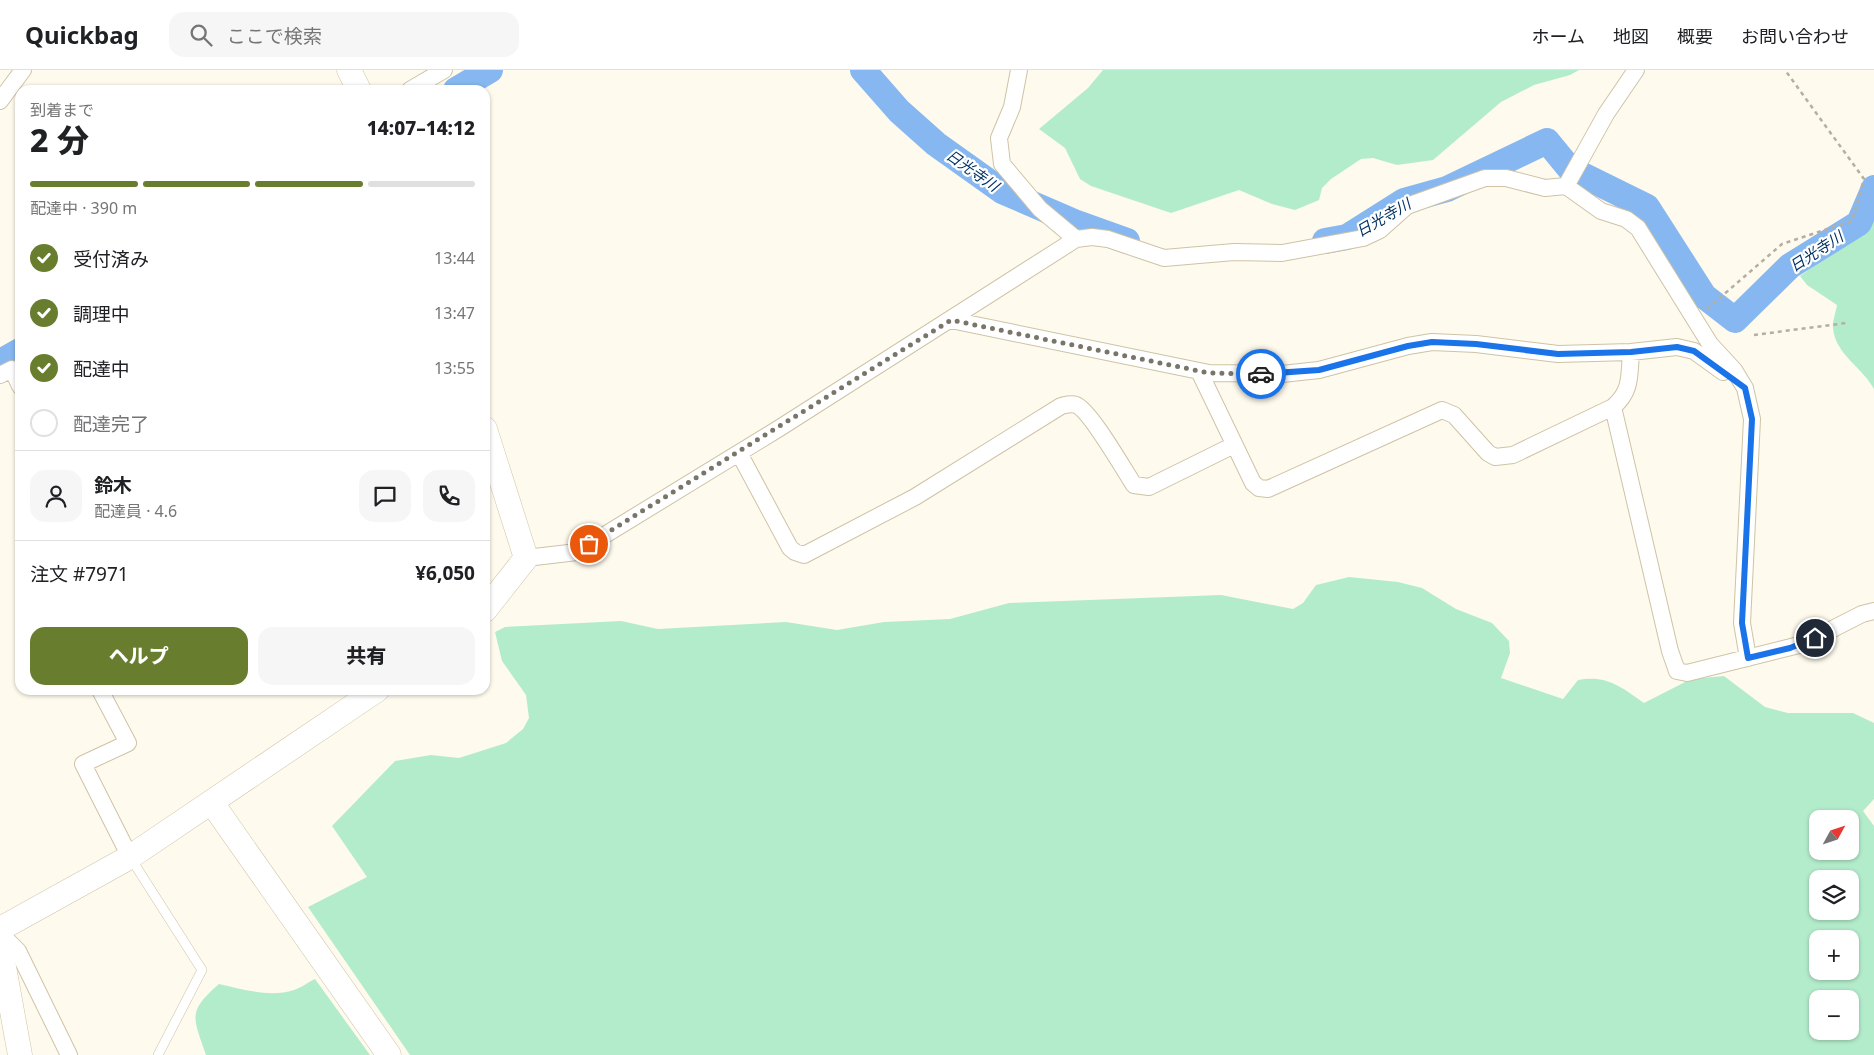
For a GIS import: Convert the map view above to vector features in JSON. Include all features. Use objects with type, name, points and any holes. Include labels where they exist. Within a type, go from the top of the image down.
[{"type":"street","points":[[0,101],[24,70]]},
{"type":"street","points":[[349,70],[356,85]]},
{"type":"street","points":[[418,85],[444,70]]},
{"type":"street","points":[[1019,70],[1012,107],[999,138],[1002,164],[1040,209],[1076,239]]},
{"type":"street","points":[[1566,186],[1606,114],[1636,70]]},
{"type":"street","points":[[490,604],[526,558],[576,552],[739,453],[1076,239],[1092,237],[1108,239],[1164,258],[1234,252],[1282,253],[1363,238],[1380,230],[1407,206],[1485,178],[1506,178],[1545,188],[1566,186],[1601,212],[1626,219],[1638,228],[1694,320],[1718,355],[1734,370],[1745,388],[1752,419],[1742,623],[1748,658]]},
{"type":"street","points":[[951,320],[1199,371],[1282,374],[1319,370],[1408,346],[1432,342],[1476,344],[1558,354],[1631,352],[1677,347],[1694,351],[1745,388]]},
{"type":"street","points":[[1199,371],[1253,483],[1259,488],[1268,489],[1436,411],[1448,411],[1488,453],[1502,458],[1513,455],[1613,406],[1626,393],[1631,352]]},
{"type":"street","points":[[0,375],[12,369],[15,375]]},
{"type":"street","points":[[739,453],[790,548],[799,555],[804,555],[915,497],[1061,406],[1069,404],[1078,406],[1090,418],[1134,485],[1140,487],[1149,487],[1234,445]]},
{"type":"street","points":[[1613,406],[1674,667],[1677,671],[1687,673],[1803,644],[1862,614],[1874,611]]},
{"type":"street","points":[[490,445],[526,558]]},
{"type":"street","points":[[103,695],[128,743],[83,764],[130,857]]},
{"type":"street","points":[[0,929],[130,857],[370,695]]},
{"type":"street","points":[[212,802],[389,1055]]},
{"type":"street","points":[[0,933],[18,951],[69,1055]]},
{"type":"street","points":[[0,945],[20,1055]]},
{"type":"lane","points":[[130,857],[202,970],[158,1055]]},
{"type":"path","points":[[1694,320],[1782,244],[1852,221],[1864,179],[1785,70]]},
{"type":"path","points":[[1754,335],[1846,323]]},
{"type":"green space","points":[[1103,70],[1579,70],[1570,75],[1534,85],[1501,102],[1433,160],[1397,165],[1373,158],[1361,159],[1331,179],[1322,188],[1319,200],[1295,210],[1272,204],[1239,190],[1171,213],[1091,186],[1080,179],[1065,148],[1039,129],[1088,88]]},
{"type":"green space","points":[[1874,208],[1874,389],[1844,353],[1835,337],[1833,326],[1837,305],[1807,285],[1800,276],[1863,231]]},
{"type":"green space","points":[[1349,577],[1398,582],[1422,588],[1456,609],[1492,623],[1509,641],[1510,653],[1501,678],[1563,699],[1578,680],[1597,679],[1606,681],[1621,687],[1644,703],[1691,679],[1724,676],[1765,707],[1788,713],[1853,713],[1874,723],[1874,799],[1863,811],[1874,826],[1874,1055],[410,1055],[308,907],[367,877],[332,826],[395,761],[431,755],[459,758],[506,743],[523,729],[529,718],[526,695],[502,661],[495,632],[505,627],[621,621],[658,629],[786,622],[837,630],[884,622],[950,619],[1009,603],[1221,595],[1293,609],[1303,603],[1316,585]]},
{"type":"green space","points":[[315,979],[370,1055],[206,1055],[196,1023],[197,1009],[219,984],[256,992],[275,993],[297,989]]},
{"type":"waterway","name":"日光寺川","points":[[464,85],[490,70]]},
{"type":"waterway","name":"日光寺川","points":[[863,70],[899,111],[936,144],[1002,191],[1074,222],[1127,241]]},
{"type":"waterway","name":"日光寺川","points":[[1325,241],[1347,237],[1404,201],[1447,189],[1547,141],[1570,169],[1647,207],[1704,296],[1735,320],[1790,266],[1859,223],[1874,188]]},
{"type":"waterway","name":"日光寺川","points":[[0,362],[15,354]]},
{"type":"way so far","points":[[589,544],[778,429],[951,320],[1209,373],[1261,374]]},
{"type":"route","points":[[1261,374],[1319,370],[1408,346],[1432,342],[1476,344],[1558,354],[1631,352],[1677,347],[1694,351],[1745,388],[1752,419],[1742,623],[1748,658],[1777,652],[1815,638]]}]
